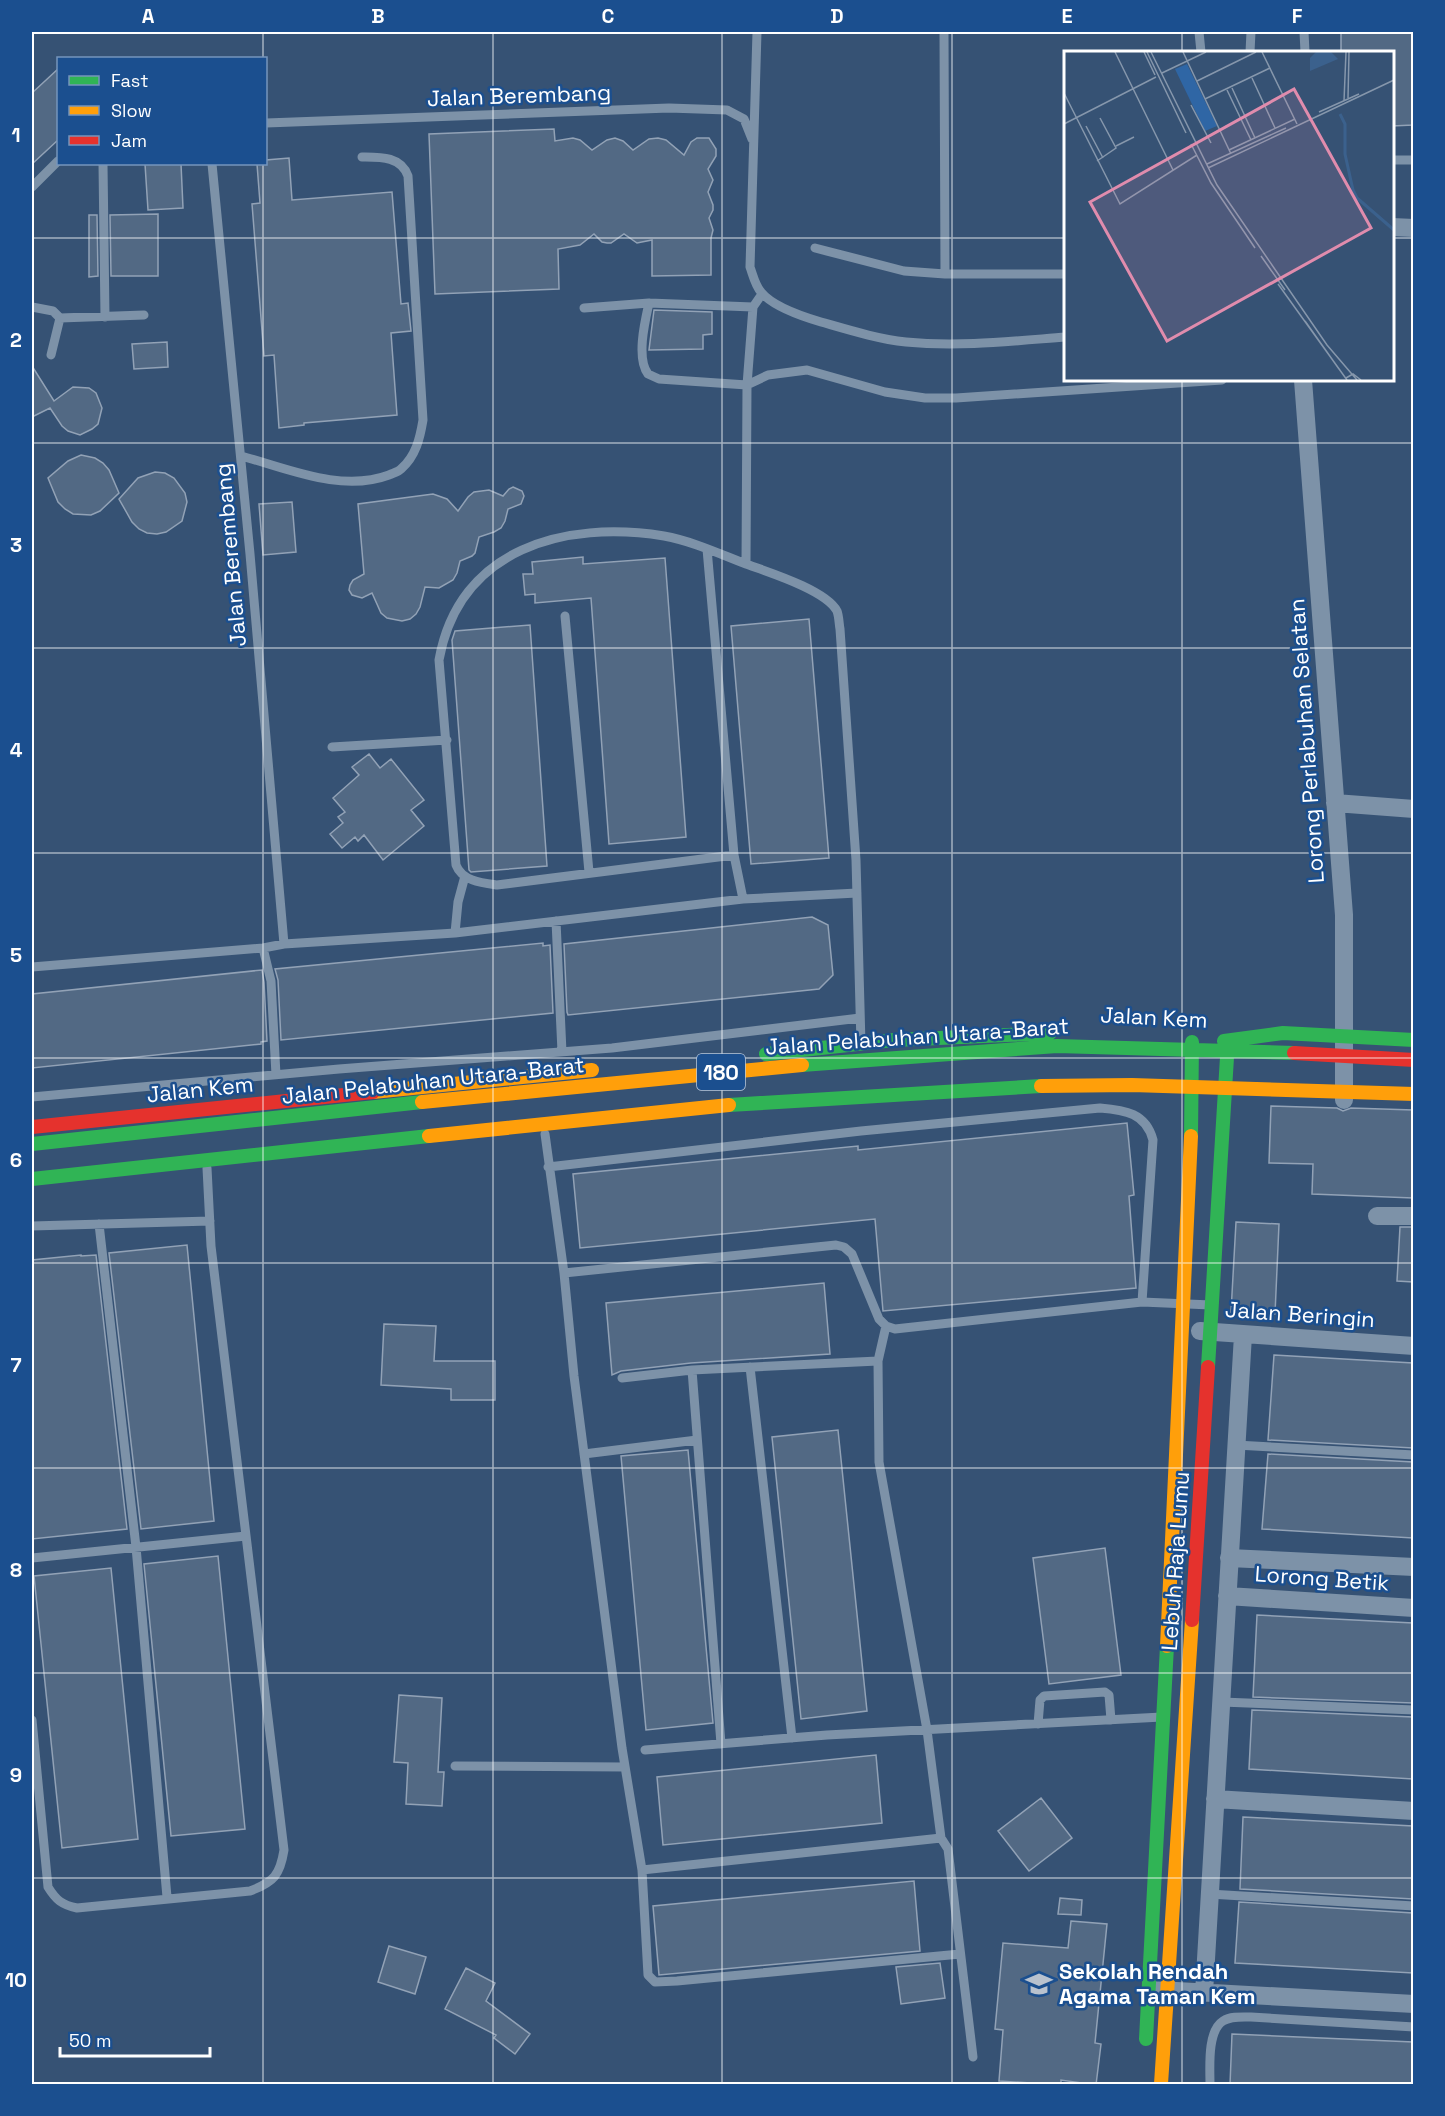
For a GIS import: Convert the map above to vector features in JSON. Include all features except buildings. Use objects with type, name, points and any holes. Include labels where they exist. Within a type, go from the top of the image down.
[{"type":"street","points":[[1394,227],[1413,228]]},
{"type":"street","name":"Lorong Perlabuhan Selatan","points":[[1303,381],[1344,915],[1344,1100]]},
{"type":"street","points":[[1335,804],[1413,809]]},
{"type":"street","name":"Jalan Kem","points":[[754,1055],[894,1040],[1056,1033],[1192,1042],[1228,1041],[1283,1033],[1413,1041]]},
{"type":"street","name":"Lebuh Raja Lumu","points":[[1146,2049],[1158,1990],[1186,1716],[1228,1041]]},
{"type":"street","name":"Lebuh Raja Lumu","points":[[1161,2085],[1158,1990],[1164,1717],[1193,1096],[1192,1042]]},
{"type":"street","name":"Jalan Pelabuhan Utara-Barat","points":[[32,1144],[747,1069],[1057,1046],[1237,1050],[1413,1060]]},
{"type":"street","name":"Jalan Kem","points":[[32,1127],[601,1069]]},
{"type":"street","name":"180","points":[[32,1179],[689,1108],[1017,1086],[1132,1085],[1413,1094]]},
{"type":"street","points":[[32,1188],[545,1134],[874,1103],[1047,1092],[1413,1103]]},
{"type":"street","points":[[1377,1216],[1413,1216]]},
{"type":"street","name":"Jalan Beringin","points":[[1182,1330],[1413,1346]]},
{"type":"street","points":[[1204,1993],[1243,1335]]},
{"type":"street","name":"Lorong Betik","points":[[1228,1558],[1413,1567]]},
{"type":"street","name":"Lorong Betik","points":[[1227,1596],[1413,1608]]},
{"type":"street","points":[[1215,1799],[1413,1811]]},
{"type":"street","points":[[1158,1990],[1413,2004]]},
{"type":"lane","points":[[757,32],[750,267],[762,294],[784,308],[809,319],[853,332],[906,342],[976,343],[1064,337]]},
{"type":"lane","points":[[944,32],[945,274]]},
{"type":"lane","points":[[1199,32],[1200,51]]},
{"type":"lane","points":[[1251,32],[1251,51]]},
{"type":"lane","points":[[1304,32],[1305,51]]},
{"type":"lane","name":"Jalan Berembang","points":[[267,123],[669,108],[727,110],[744,119],[753,144]]},
{"type":"lane","points":[[241,456],[326,479],[350,481],[380,478],[400,471],[412,457],[420,441],[423,420],[408,176],[406,171],[393,159],[362,158]]},
{"type":"lane","points":[[1394,160],[1413,160]]},
{"type":"lane","points":[[32,187],[57,162]]},
{"type":"lane","points":[[103,165],[105,317]]},
{"type":"lane","name":"Jalan Berembang","points":[[212,165],[241,456],[284,944]]},
{"type":"lane","points":[[815,248],[904,271],[945,274],[1064,274]]},
{"type":"lane","points":[[746,564],[747,386],[753,307],[762,294]]},
{"type":"lane","points":[[584,308],[649,303],[753,307]]},
{"type":"lane","points":[[649,303],[643,335],[643,363],[648,374],[659,379],[747,386],[768,375],[807,370],[885,392],[925,398],[957,398],[1207,381]]},
{"type":"lane","points":[[32,307],[53,311],[60,318],[144,315]]},
{"type":"lane","points":[[51,356],[60,318]]},
{"type":"lane","points":[[734,855],[497,885],[478,882],[459,872],[456,865],[440,660],[443,638],[461,602],[489,570],[524,547],[571,535],[603,531],[665,536],[788,579],[828,601],[837,611],[842,652],[857,893],[861,1045]]},
{"type":"lane","points":[[707,549],[734,855],[743,899]]},
{"type":"lane","points":[[565,616],[589,872]]},
{"type":"lane","points":[[332,747],[447,740]]},
{"type":"lane","points":[[455,933],[458,902],[465,876]]},
{"type":"lane","points":[[32,967],[263,948],[284,944],[455,933],[743,899],[857,893]]},
{"type":"lane","points":[[556,921],[562,1052]]},
{"type":"lane","points":[[263,948],[271,981],[276,1075]]},
{"type":"lane","points":[[32,1097],[612,1048],[860,1018]]},
{"type":"lane","points":[[548,1167],[861,1131],[1101,1108],[1115,1109],[1138,1116],[1150,1130],[1153,1140],[1142,1302]]},
{"type":"lane","points":[[545,1134],[625,1767],[642,1870],[648,1975],[655,1982],[960,1954]]},
{"type":"lane","points":[[32,1720],[48,1887],[56,1900],[66,1906],[77,1908],[250,1891],[264,1886],[276,1876],[284,1850],[211,1246],[207,1168]]},
{"type":"lane","points":[[32,1226],[210,1221]]},
{"type":"lane","points":[[99,1224],[136,1548],[167,1898]]},
{"type":"lane","points":[[564,1273],[836,1245],[844,1247],[852,1254],[879,1319],[886,1326],[895,1329],[1142,1302],[1213,1305]]},
{"type":"lane","points":[[886,1326],[878,1361],[879,1462],[927,1730],[941,1838],[948,1850],[974,2057]]},
{"type":"lane","points":[[622,1378],[692,1370],[878,1361]]},
{"type":"lane","points":[[750,1368],[792,1738]]},
{"type":"lane","points":[[692,1370],[721,1744]]},
{"type":"lane","points":[[584,1454],[697,1440]]},
{"type":"lane","points":[[1236,1445],[1413,1455]]},
{"type":"lane","points":[[32,1558],[246,1536]]},
{"type":"lane","points":[[1038,1724],[1040,1700],[1044,1696],[1105,1692],[1109,1695],[1112,1720]]},
{"type":"lane","points":[[1222,1702],[1413,1710]]},
{"type":"lane","points":[[645,1750],[792,1738],[1186,1716]]},
{"type":"lane","points":[[455,1766],[625,1767]]},
{"type":"lane","points":[[642,1870],[941,1838]]},
{"type":"lane","points":[[1209,1894],[1413,1906]]},
{"type":"lane","points":[[1210,2085],[1210,2051],[1218,2025],[1225,2020],[1251,2017],[1413,2026]]},
{"type":"traffic: fast","points":[[766,1054],[894,1040],[1050,1033]]},
{"type":"traffic: fast","points":[[1224,1041],[1283,1033],[1414,1040]]},
{"type":"traffic: fast","points":[[1208,1367],[1228,1041]]},
{"type":"traffic: fast","points":[[1191,1136],[1192,1042]]},
{"type":"traffic: fast","points":[[802,1065],[1057,1046],[1294,1053]]},
{"type":"traffic: fast","points":[[729,1105],[1041,1086]]},
{"type":"traffic: fast","points":[[32,1144],[422,1102]]},
{"type":"traffic: fast","points":[[32,1179],[429,1136]]},
{"type":"traffic: fast","points":[[1146,2039],[1167,1646]]},
{"type":"traffic: slow","points":[[422,1102],[802,1065]]},
{"type":"traffic: slow","points":[[373,1092],[592,1070]]},
{"type":"traffic: slow","points":[[1041,1086],[1132,1085],[1414,1094]]},
{"type":"traffic: slow","points":[[429,1136],[729,1105]]},
{"type":"traffic: slow","points":[[1167,1646],[1191,1136]]},
{"type":"traffic: slow","points":[[1161,2084],[1192,1620]]},
{"type":"traffic: jam","points":[[1294,1053],[1414,1060]]},
{"type":"traffic: jam","points":[[32,1127],[373,1092]]},
{"type":"traffic: jam","points":[[1192,1620],[1208,1367]]},
{"type":"place","name":"Sekolah Rendah Agama Taman Kem","points":[[1039,1984]]}]
